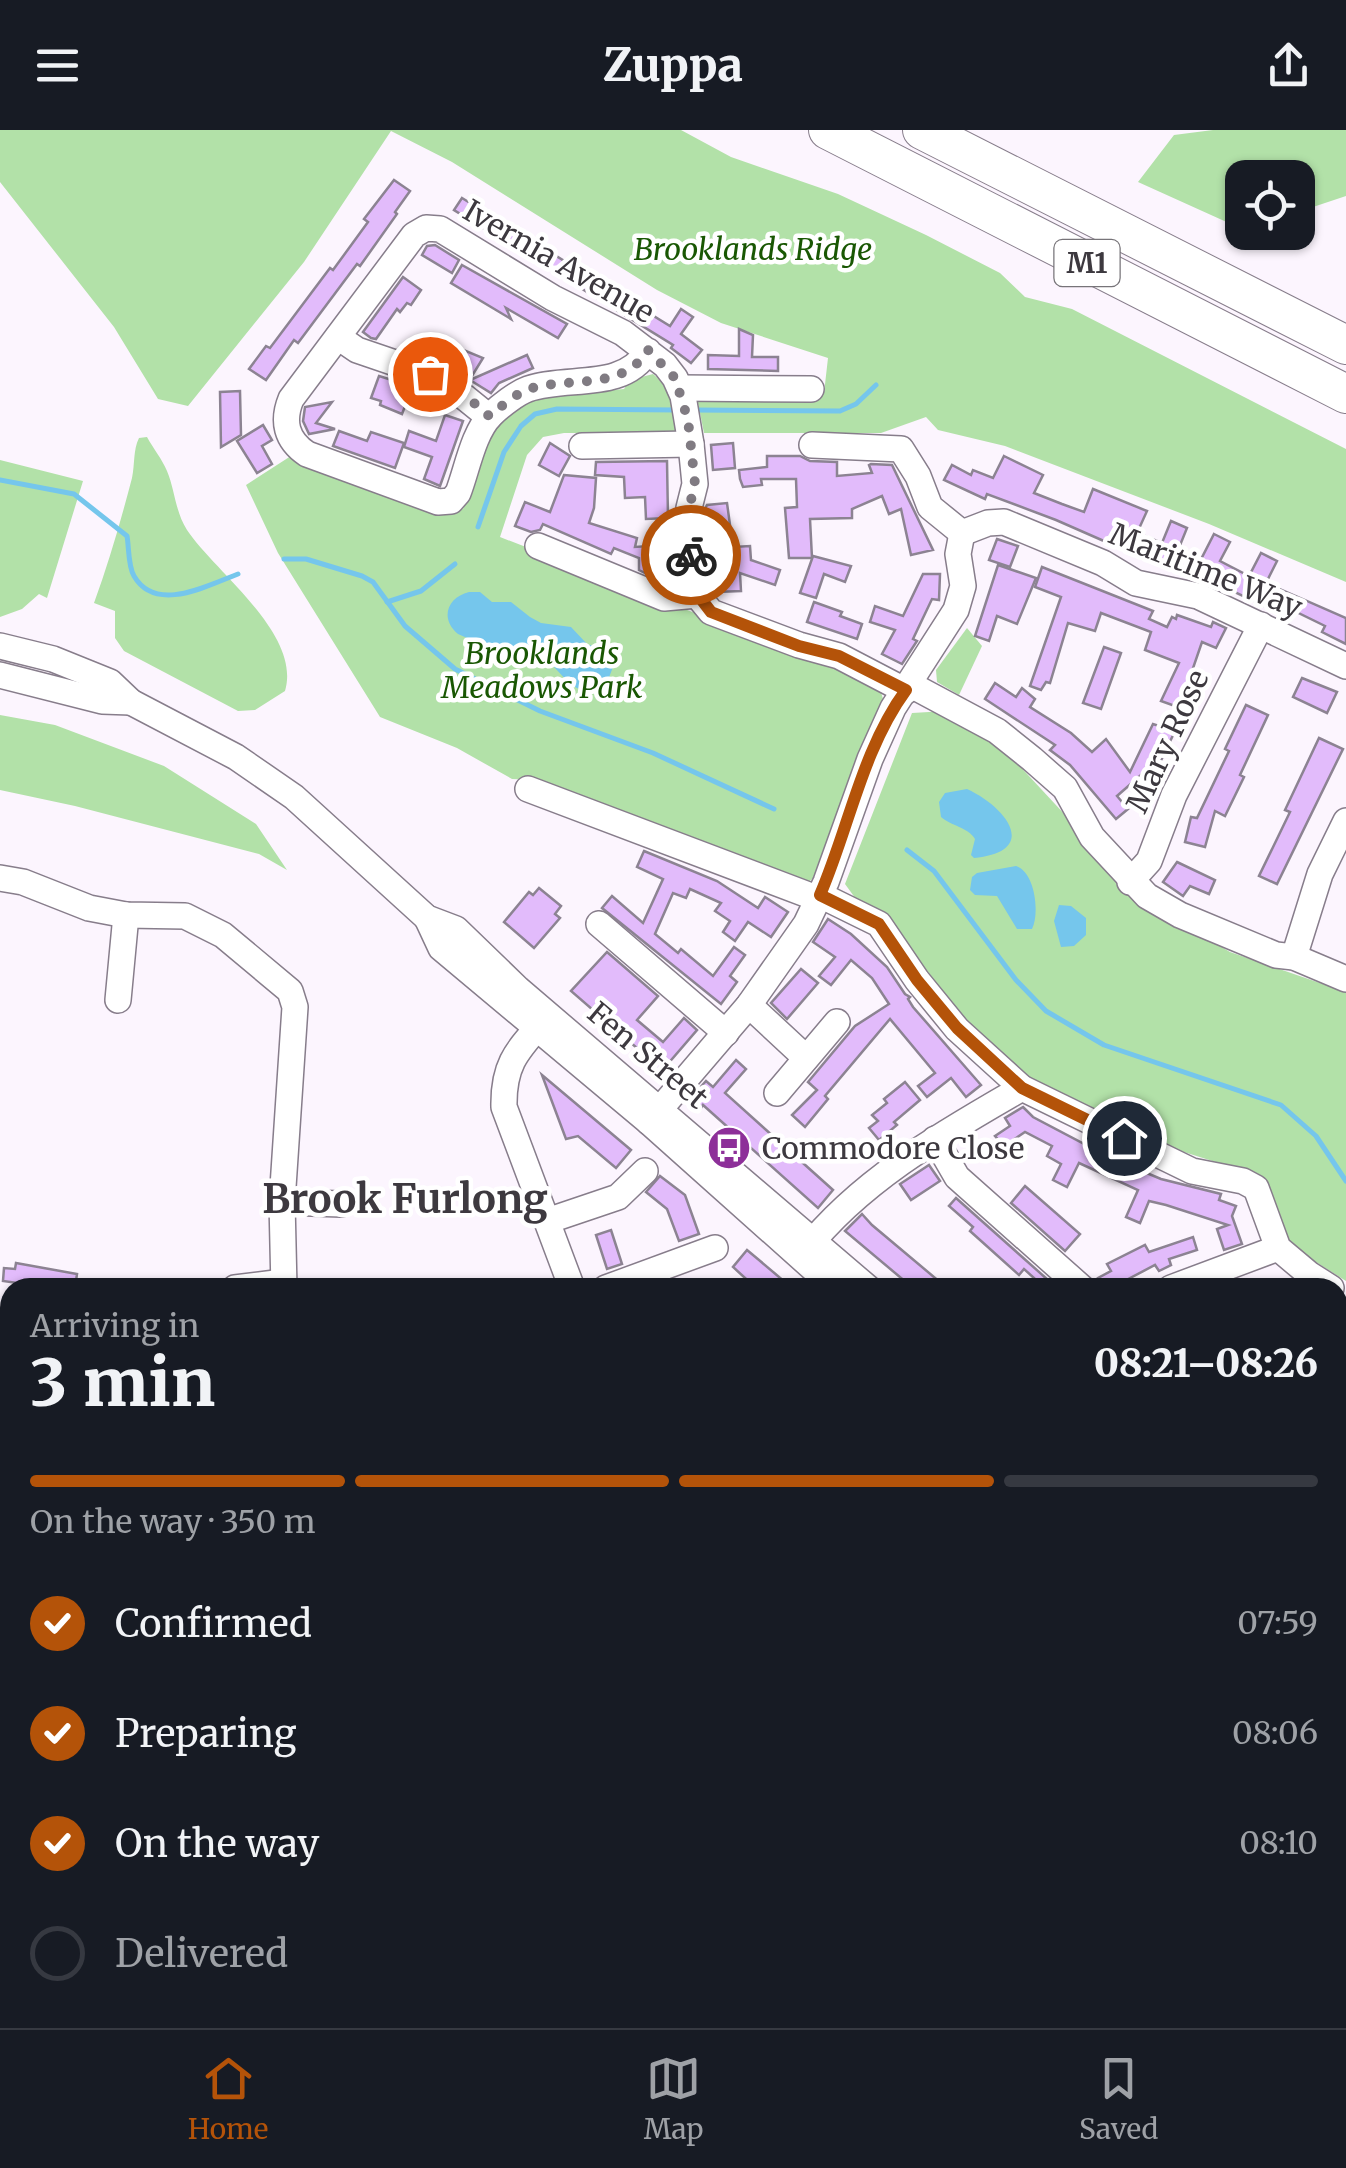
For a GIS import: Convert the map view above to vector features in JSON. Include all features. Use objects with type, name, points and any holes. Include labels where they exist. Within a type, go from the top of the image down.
[{"type":"highway","name":"M1","points":[[828,130],[1346,394]]},
{"type":"highway","name":"M1","points":[[922,130],[1346,345]]},
{"type":"street","name":"Ivernia Avenue","points":[[433,228],[552,298],[599,318],[648,350],[635,367],[623,374],[524,390],[489,416],[458,493],[450,501],[438,502],[307,454],[288,432],[288,406],[418,230],[433,228]]},
{"type":"street","points":[[338,337],[357,350],[442,378],[489,416]]},
{"type":"street","points":[[648,350],[665,365],[686,412],[704,483],[689,508],[692,581],[711,612],[799,646],[839,656],[997,731],[1064,788],[1092,837],[1147,896],[1180,915],[1346,979]]},
{"type":"street","points":[[582,446],[686,412],[799,383]]},
{"type":"street","points":[[654,1114],[749,1005],[806,924],[893,708],[956,610],[962,586],[958,554],[962,533],[930,507],[918,476],[901,449],[812,445]]},
{"type":"street","name":"Maritime Way","points":[[962,533],[988,523],[1004,522],[1103,563],[1136,583],[1198,596],[1346,666]]},
{"type":"street","points":[[538,546],[664,598],[698,595]]},
{"type":"street","name":"Mary Rose","points":[[1130,882],[1150,861],[1174,795],[1260,624]]},
{"type":"street","name":"Fen Street","points":[[0,646],[54,660],[110,682],[131,702],[236,757],[294,797],[427,918],[441,948],[543,1022],[807,1248],[853,1278]]},
{"type":"street","name":"Fen Street","points":[[0,675],[102,700],[131,702]]},
{"type":"street","points":[[528,789],[589,823],[819,897],[879,924],[917,980],[957,1028],[1022,1088],[1192,1171],[1244,1181],[1256,1188],[1278,1248],[1316,1278]]},
{"type":"street","points":[[1294,957],[1320,874],[1345,825]]},
{"type":"street","points":[[0,878],[23,882],[89,908],[126,915],[185,916],[222,935],[290,990],[295,1007],[282,1202],[283,1278]]},
{"type":"street","points":[[118,1000],[126,915]]},
{"type":"street","points":[[600,924],[726,1033]]},
{"type":"street","points":[[749,1005],[806,1058]]},
{"type":"street","points":[[543,1022],[509,1062],[504,1107],[568,1278]]},
{"type":"street","points":[[777,1093],[837,1022]]},
{"type":"street","points":[[807,1248],[879,1180],[934,1139],[1022,1088]]},
{"type":"street","points":[[934,1139],[956,1177],[1071,1278]]},
{"type":"street","points":[[547,1221],[618,1197],[645,1171]]},
{"type":"street","points":[[282,1202],[341,1204]]},
{"type":"street","points":[[633,1278],[715,1248]]},
{"type":"street","name":"Fen Street","points":[[807,1248],[828,1278]]},
{"type":"street","points":[[1198,1278],[1278,1248]]},
{"type":"green space","name":"Brooklands Ridge","points":[[0,130],[681,130],[731,157],[838,194],[926,235],[1000,273],[1025,297],[1072,309],[1346,449],[1346,582],[1209,524],[1005,446],[938,430],[926,417],[881,433],[704,433],[696,393],[824,393],[828,358],[721,323],[657,290],[452,162],[391,131],[304,262],[188,406],[158,399],[114,327],[0,182]]},
{"type":"green space","points":[[1213,130],[1346,130],[1346,196],[1315,206],[1315,160],[1225,160],[1225,221],[1138,182],[1174,135]]},
{"type":"green space","name":"Brooklands Meadows Park","points":[[653,374],[668,393],[677,433],[564,433],[543,437],[527,455],[500,537],[879,685],[885,706],[823,870],[805,885],[540,780],[512,779],[457,748],[380,717],[278,553],[246,485],[294,454],[437,515],[463,509],[495,418],[523,399],[624,389],[630,380]]},
{"type":"green space","points":[[147,437],[167,471],[187,530],[252,604],[281,648],[287,669],[285,691],[255,710],[238,711],[124,651],[115,638],[115,611],[94,603],[128,494],[137,443],[139,438]]},
{"type":"green space","points":[[0,460],[83,481],[47,598],[39,594],[22,609],[0,617]]},
{"type":"green space","points":[[967,628],[982,646],[959,695],[937,682],[936,670]]},
{"type":"green space","points":[[946,711],[1003,748],[1068,818],[1120,887],[1230,952],[1346,992],[1346,1278],[1289,1245],[1260,1176],[1168,1147],[1032,1079],[963,1019],[894,926],[861,906],[845,884],[912,713]]},
{"type":"green space","points":[[0,715],[55,725],[164,766],[256,824],[287,870],[259,854],[0,790]]},
{"type":"water","points":[[480,592],[492,602],[511,602],[541,623],[571,627],[588,645],[613,653],[613,667],[603,693],[583,691],[571,685],[554,667],[519,661],[458,634],[449,621],[448,609],[456,598]]},
{"type":"water","points":[[967,789],[994,806],[1010,828],[1012,838],[1007,847],[995,854],[974,858],[972,835],[941,817],[939,802],[945,793]]},
{"type":"water","points":[[1016,866],[1032,884],[1036,913],[1032,929],[1017,929],[997,896],[975,895],[970,890],[972,877],[977,873]]},
{"type":"water","points":[[1059,905],[1071,906],[1086,918],[1086,935],[1074,946],[1061,947],[1054,921]]},
{"type":"building","points":[[394,180],[410,191],[360,266],[357,264],[298,343],[294,340],[266,380],[249,369],[266,346],[270,348],[330,268],[333,270]]},
{"type":"building","points":[[462,198],[670,326],[681,309],[693,317],[681,334],[702,350],[691,363],[671,348],[673,345],[454,210]]},
{"type":"building","points":[[435,245],[459,260],[452,273],[422,255],[427,246]]},
{"type":"building","points":[[462,265],[567,324],[558,338],[506,308],[511,319],[451,283]]},
{"type":"building","points":[[403,277],[421,290],[411,305],[407,303],[400,312],[397,309],[376,339],[371,338],[363,332]]},
{"type":"building","points":[[739,329],[753,335],[752,357],[778,357],[778,371],[708,369],[708,355],[739,356]]},
{"type":"building","points":[[432,337],[483,358],[472,376],[424,355]]},
{"type":"building","points":[[527,355],[533,368],[499,383],[491,393],[470,380]]},
{"type":"building","points":[[379,376],[434,393],[430,409],[407,401],[402,414],[380,405],[381,401],[371,398]]},
{"type":"building","points":[[240,391],[241,435],[221,447],[220,392]]},
{"type":"building","points":[[332,402],[316,423],[335,429],[309,434],[303,421],[305,407]]},
{"type":"building","points":[[445,415],[463,421],[440,486],[424,479],[432,457],[404,447],[409,431],[436,441]]},
{"type":"building","points":[[263,425],[272,440],[262,446],[272,464],[257,473],[237,441]]},
{"type":"building","points":[[339,431],[367,441],[371,432],[404,443],[395,468],[333,446]]},
{"type":"building","points":[[550,443],[570,456],[559,476],[539,465]]},
{"type":"building","points":[[733,443],[735,468],[713,470],[711,445]]},
{"type":"building","points":[[767,456],[837,462],[837,476],[872,473],[871,464],[892,465],[933,550],[911,555],[901,509],[889,514],[882,496],[852,509],[852,518],[810,519],[812,558],[789,558],[785,508],[797,507],[796,479],[761,479],[762,485],[743,487],[740,479],[739,470],[767,467]]},
{"type":"building","points":[[1004,456],[1043,475],[1034,493],[1084,512],[1093,489],[1147,511],[1137,533],[1162,543],[1171,521],[1187,528],[1170,570],[1056,520],[987,494],[985,499],[944,480],[952,465],[971,475],[973,470],[993,478]]},
{"type":"building","points":[[667,461],[668,518],[646,519],[645,497],[625,498],[624,477],[595,475],[596,462]]},
{"type":"building","points":[[564,475],[596,478],[589,523],[637,538],[635,547],[664,545],[665,571],[645,573],[639,570],[639,558],[614,548],[611,554],[543,524],[540,530],[531,532],[515,526],[525,502],[550,512]]},
{"type":"building","points":[[727,503],[733,547],[750,546],[751,560],[780,570],[775,585],[740,573],[741,591],[716,592],[705,509],[707,505]]},
{"type":"building","points":[[1214,534],[1230,542],[1220,561],[1249,576],[1261,553],[1277,561],[1266,583],[1346,618],[1346,644],[1322,632],[1325,626],[1282,605],[1279,613],[1194,573]]},
{"type":"building","points":[[997,539],[1018,546],[1010,567],[989,560]]},
{"type":"building","points":[[813,556],[851,566],[845,582],[824,574],[816,598],[800,593]]},
{"type":"building","points":[[998,565],[1036,578],[1017,624],[997,616],[989,641],[975,636]]},
{"type":"building","points":[[1042,567],[1153,611],[1149,619],[1167,627],[1177,615],[1226,628],[1216,648],[1202,642],[1192,671],[1202,675],[1186,710],[1161,701],[1179,663],[1145,650],[1151,632],[1101,613],[1095,631],[1068,623],[1050,683],[1046,682],[1041,690],[1030,686],[1061,597],[1035,587]]},
{"type":"building","points":[[923,574],[940,574],[939,600],[932,599],[913,639],[917,641],[902,664],[882,654],[895,630],[870,622],[875,606],[903,616]]},
{"type":"building","points":[[814,602],[862,624],[857,639],[807,622]]},
{"type":"building","points":[[1104,647],[1121,653],[1101,709],[1083,703]]},
{"type":"building","points":[[1302,678],[1337,692],[1327,713],[1293,697]]},
{"type":"building","points":[[995,683],[1016,697],[1022,688],[1035,699],[1030,707],[1071,733],[1092,752],[1106,739],[1130,772],[1153,724],[1175,731],[1156,771],[1149,768],[1117,796],[1128,809],[1116,819],[1070,765],[1050,750],[1055,745],[985,699]]},
{"type":"building","points":[[1246,705],[1268,715],[1240,775],[1244,777],[1225,816],[1215,811],[1205,847],[1185,842],[1191,817],[1197,818]]},
{"type":"building","points":[[1319,738],[1343,749],[1277,884],[1259,876]]},
{"type":"building","points":[[644,851],[717,881],[758,908],[765,897],[788,912],[771,937],[748,922],[735,941],[723,932],[730,921],[715,911],[721,903],[690,889],[686,898],[673,893],[655,934],[678,953],[681,949],[713,976],[734,947],[745,955],[730,976],[737,982],[721,1004],[602,908],[612,896],[643,923],[663,879],[637,867]]},
{"type":"building","points":[[1177,862],[1215,880],[1209,894],[1190,886],[1183,896],[1163,882]]},
{"type":"building","points":[[539,888],[561,906],[555,914],[560,918],[534,948],[504,922],[529,892],[533,895]]},
{"type":"building","points":[[828,919],[887,967],[913,1007],[981,1085],[966,1097],[951,1078],[927,1097],[918,1086],[935,1073],[890,1019],[825,1096],[828,1099],[805,1127],[792,1115],[817,1090],[808,1082],[855,1026],[889,1004],[872,978],[851,960],[831,985],[819,976],[835,957],[813,942]]},
{"type":"building","points":[[607,952],[658,996],[637,1020],[663,1042],[684,1018],[697,1030],[660,1073],[643,1058],[645,1055],[571,991]]},
{"type":"building","points":[[801,969],[818,983],[787,1019],[771,1003]]},
{"type":"building","points":[[736,1060],[746,1069],[725,1093],[833,1190],[818,1208],[703,1105],[701,1108],[690,1099],[706,1081],[713,1087]]},
{"type":"building","points":[[542,1075],[631,1150],[616,1168],[578,1136],[566,1139]]},
{"type":"building","points":[[905,1082],[920,1100],[879,1140],[869,1128],[878,1121],[872,1115]]},
{"type":"building","points":[[1023,1107],[1033,1117],[1111,1158],[1161,1179],[1221,1194],[1219,1200],[1236,1206],[1232,1216],[1242,1244],[1224,1250],[1217,1229],[1228,1225],[1149,1201],[1140,1223],[1126,1217],[1138,1190],[1079,1163],[1067,1187],[1053,1180],[1061,1164],[1047,1156],[1052,1146],[1025,1132],[1004,1146],[995,1136],[1010,1126],[1005,1118]]},
{"type":"building","points":[[929,1165],[940,1181],[911,1200],[900,1184]]},
{"type":"building","points":[[660,1176],[685,1195],[699,1234],[679,1241],[667,1209],[646,1192]]},
{"type":"building","points":[[1025,1186],[1080,1234],[1065,1251],[1011,1203]]},
{"type":"building","points":[[956,1198],[1046,1278],[1034,1278],[1024,1269],[1019,1275],[970,1231],[973,1227],[949,1206]]},
{"type":"building","points":[[862,1214],[935,1278],[901,1278],[845,1231]]},
{"type":"building","points":[[611,1230],[622,1264],[607,1269],[596,1235]]},
{"type":"building","points":[[1193,1237],[1197,1250],[1169,1259],[1171,1265],[1159,1271],[1155,1265],[1130,1278],[1098,1278],[1111,1271],[1107,1264],[1145,1245],[1149,1252]]},
{"type":"building","points":[[747,1250],[780,1278],[745,1278],[733,1267]]},
{"type":"building","points":[[16,1263],[77,1274],[76,1278],[3,1278],[4,1268],[15,1269]]},
{"type":"waterway","points":[[693,410],[840,411],[856,404],[876,385]]},
{"type":"waterway","points":[[478,527],[504,452],[521,426],[535,414],[557,409],[677,410]]},
{"type":"waterway","points":[[0,480],[74,494],[127,536],[134,576],[155,593],[183,593],[238,574]]},
{"type":"waterway","points":[[284,559],[306,559],[362,576],[373,582],[405,626],[455,669],[540,711],[653,753],[774,809]]},
{"type":"waterway","points":[[387,602],[421,591],[455,564]]},
{"type":"waterway","points":[[907,850],[934,871],[1016,980],[1046,1011],[1104,1045],[1281,1105],[1316,1136],[1346,1181]]},
{"type":"way so far","points":[[430,374],[452,384],[489,416],[524,390],[623,374],[635,367],[648,350],[675,378],[683,396],[695,484],[689,508],[691,555]]},
{"type":"place","name":"Commodore Close","points":[[729,1148]]},
{"type":"district","name":"Brook Furlong","points":[[405,1199]]},
{"type":"route","points":[[691,555],[692,581],[711,612],[799,646],[839,656],[906,690],[893,708],[870,758],[820,895],[879,924],[917,980],[957,1028],[1022,1088],[1124,1138]]}]
